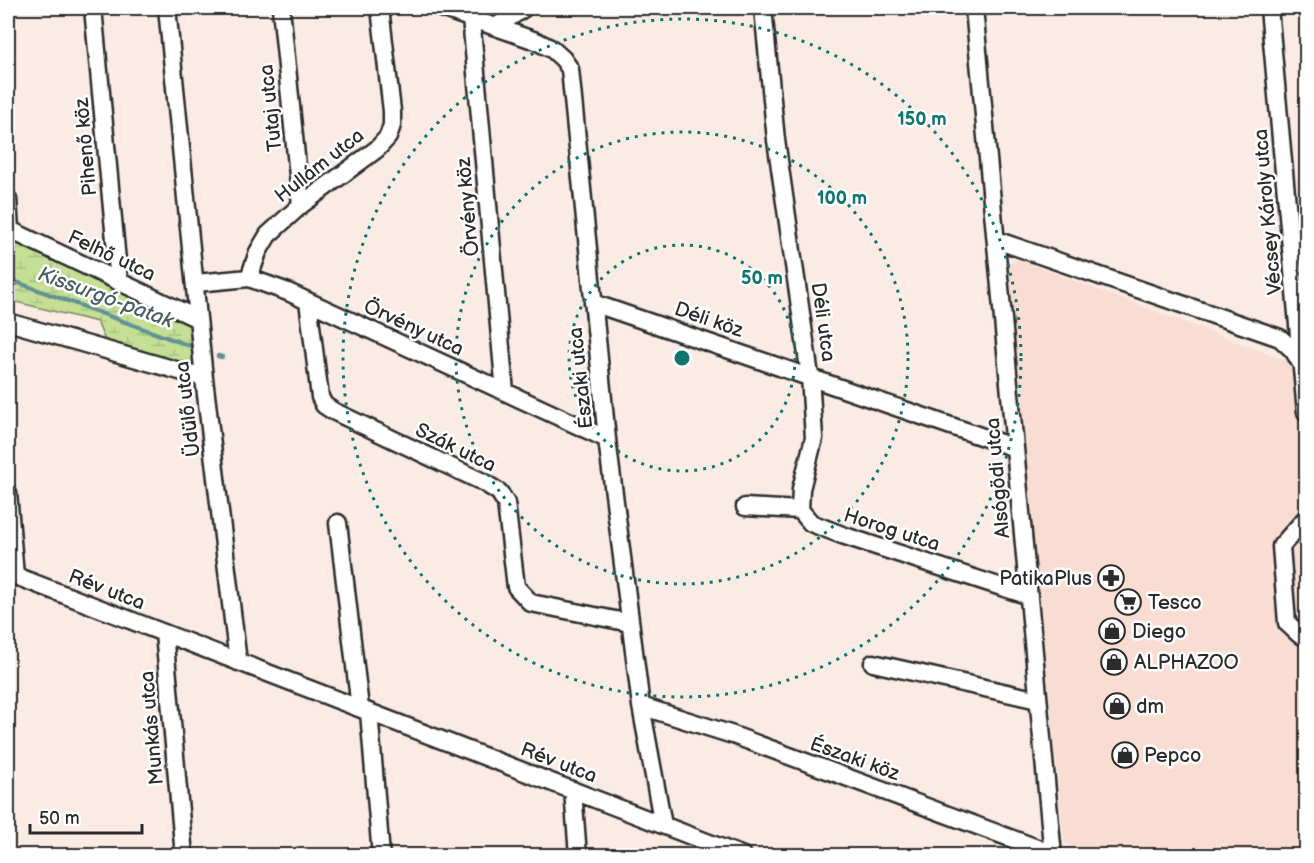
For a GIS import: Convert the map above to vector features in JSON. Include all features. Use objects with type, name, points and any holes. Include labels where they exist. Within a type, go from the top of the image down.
[{"type":"street","name":"Pihenő köz","points":[[93,8],[119,282]]},
{"type":"street","name":"Üdülő utca","points":[[167,8],[204,378],[238,662]]},
{"type":"street","name":"Tutaj utca","points":[[281,8],[301,205]]},
{"type":"street","name":"Hullám utca","points":[[249,278],[258,252],[268,235],[301,205],[377,149],[388,137],[392,125],[392,111],[380,8]]},
{"type":"street","name":"Északi utca","points":[[441,8],[536,41],[552,49],[570,69],[607,440],[641,706],[663,825]]},
{"type":"street","points":[[497,27],[524,8]]},
{"type":"street","name":"Déli utca","points":[[763,8],[776,140],[810,376],[814,438],[801,489],[800,510]]},
{"type":"street","name":"Alsógödi utca","points":[[974,8],[1053,855]]},
{"type":"street","name":"Vécsey Károly utca","points":[[1269,8],[1306,412]]},
{"type":"street","name":"Örvény köz","points":[[471,18],[505,392]]},
{"type":"street","points":[[8,199],[9,230]]},
{"type":"street","name":"Felhő utca","points":[[9,230],[198,319]]},
{"type":"street","points":[[996,240],[1280,338],[1293,350],[1302,366]]},
{"type":"street","name":"Örvény utca","points":[[196,283],[249,278],[308,301],[607,440]]},
{"type":"street","name":"Szák utca","points":[[308,301],[320,397],[324,405],[483,482],[499,492],[507,503],[516,587],[531,603],[630,623]]},
{"type":"street","name":"Déli köz","points":[[593,303],[1015,448]]},
{"type":"street","points":[[8,322],[204,378]]},
{"type":"street","points":[[8,493],[11,574]]},
{"type":"street","points":[[745,507],[800,510]]},
{"type":"street","name":"Horog utca","points":[[800,510],[811,523],[842,535],[1029,596]]},
{"type":"street","points":[[1306,518],[1281,546],[1287,623],[1306,636]]},
{"type":"street","points":[[338,523],[381,855]]},
{"type":"street","name":"Rév utca","points":[[11,574],[743,855]]},
{"type":"street","name":"Munkás utca","points":[[164,633],[184,855]]},
{"type":"street","points":[[873,663],[1038,700]]},
{"type":"street","name":"Északi köz","points":[[641,706],[733,735],[1053,855]]},
{"type":"street","points":[[573,790],[578,855]]},
{"type":"shaded area","points":[[1019,260],[1306,368],[1306,855],[1098,855],[1064,843],[1007,264]]},
{"type":"green space","points":[[8,238],[198,329],[200,366],[107,345],[97,322],[8,300]]},
{"type":"waterway","name":"Kissurgó-patak","points":[[8,279],[193,347]]},
{"type":"waterway","points":[[218,356],[222,357]]},
{"type":"place","name":"PatikaPlus","points":[[1111,578]]},
{"type":"place","name":"Tesco","points":[[1128,602]]},
{"type":"place","name":"Diego","points":[[1112,631]]},
{"type":"place","name":"ALPHAZOO","points":[[1114,662]]},
{"type":"place","name":"dm","points":[[1117,706]]},
{"type":"place","name":"Pepco","points":[[1125,755]]}]
